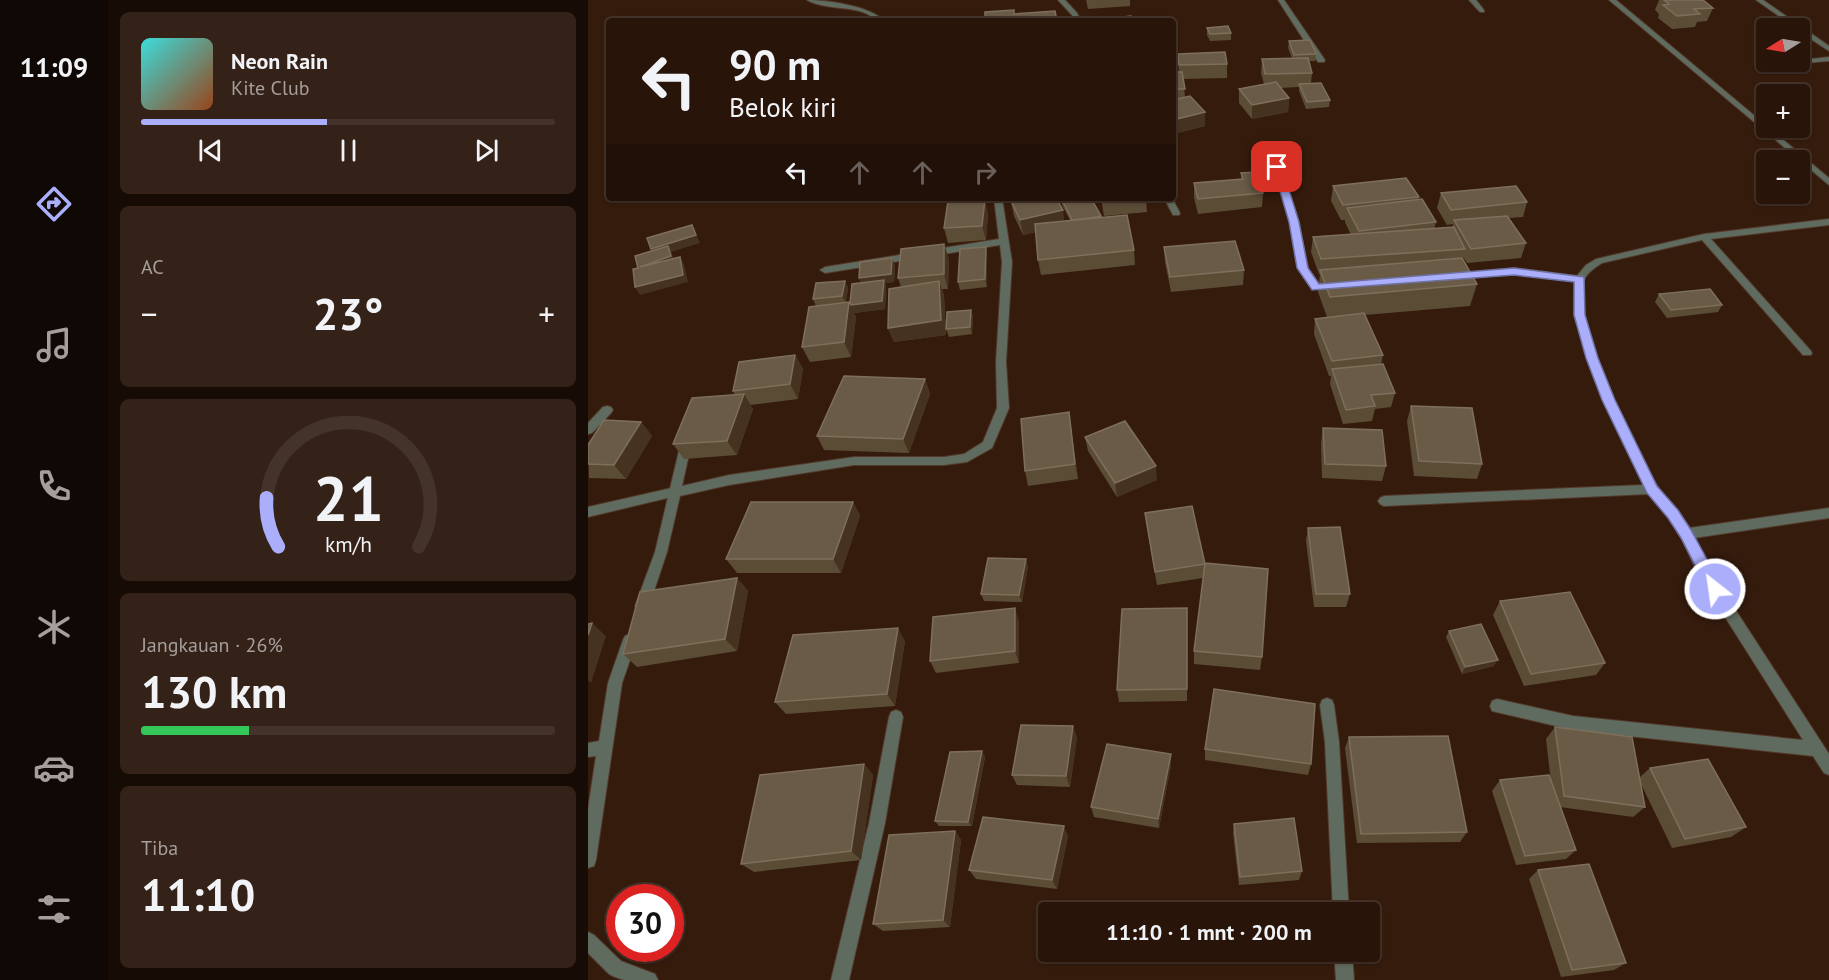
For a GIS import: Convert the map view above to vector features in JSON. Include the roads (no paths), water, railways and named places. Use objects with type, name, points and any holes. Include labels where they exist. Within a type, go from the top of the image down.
[{"type":"street","points":[[810,0],[820,5],[870,12],[880,18]]},
{"type":"street","points":[[1061,0],[1077,18]]},
{"type":"street","points":[[1281,0],[1321,60]]},
{"type":"street","points":[[1472,0],[1482,11]]},
{"type":"street","points":[[1612,0],[1829,182]]},
{"type":"street","points":[[1759,0],[1784,18]]},
{"type":"street","points":[[1810,36],[1829,49]]},
{"type":"street","points":[[1810,61],[1829,59]]},
{"type":"street","points":[[1277,167],[1294,222],[1303,268],[1316,287],[1340,287]]},
{"type":"street","points":[[588,512],[729,480],[854,461],[967,458],[988,445],[1003,408],[1001,362],[1007,262],[998,201]]},
{"type":"street","points":[[1170,201],[1176,213]]},
{"type":"street","points":[[1829,222],[1704,237],[1599,261],[1589,267],[1580,279],[1579,315],[1592,358],[1609,400],[1652,489],[1686,534],[1704,572],[1829,768]]},
{"type":"street","points":[[1704,237],[1807,353]]},
{"type":"street","points":[[825,270],[1005,241]]},
{"type":"street","points":[[1443,277],[1514,271],[1580,279]]},
{"type":"street","points":[[588,430],[607,410]]},
{"type":"street","points":[[589,850],[615,683],[662,552],[688,427]]},
{"type":"street","points":[[1384,501],[1652,489]]},
{"type":"street","points":[[1686,534],[1829,513]]},
{"type":"street","points":[[1327,705],[1332,742],[1340,902]]},
{"type":"street","points":[[1497,706],[1573,723],[1817,749]]},
{"type":"street","points":[[840,980],[877,823],[896,717]]},
{"type":"street","points":[[588,750],[605,747]]},
{"type":"street","points":[[588,941],[615,968],[649,980]]},
{"type":"street","points":[[1344,962],[1345,980]]}]
